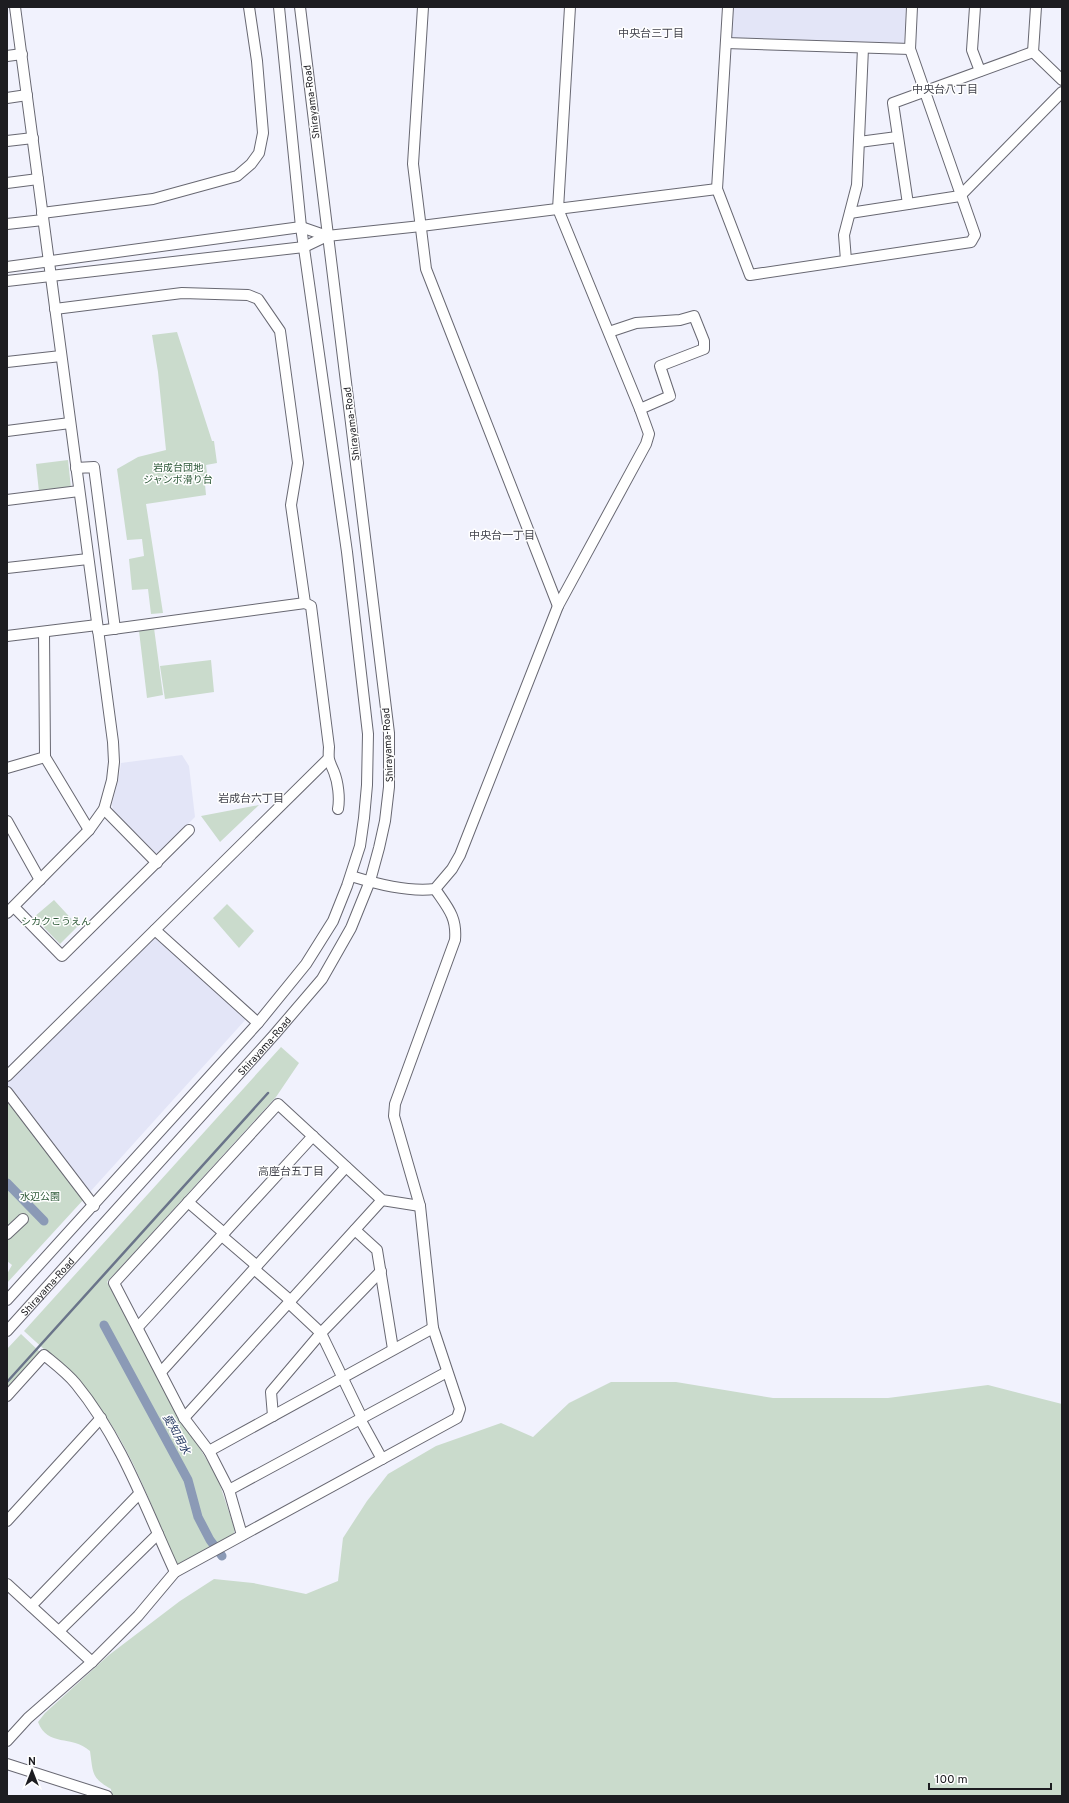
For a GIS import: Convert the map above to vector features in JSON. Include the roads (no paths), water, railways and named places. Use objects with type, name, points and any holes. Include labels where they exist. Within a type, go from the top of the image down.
[{"type":"street","points":[[15,7],[114,762],[111,787],[104,809],[89,830],[10,910],[62,956],[189,830]]},
{"type":"street","points":[[7,224],[153,199],[237,176],[251,164],[259,153],[263,133],[257,61],[249,7]]},
{"type":"street","name":"Shirayama-Road","points":[[7,1300],[94,1206],[258,1022],[310,959],[333,921],[351,876],[360,846],[364,818],[368,734],[347,552],[301,227],[279,7]]},
{"type":"street","name":"Shirayama-Road","points":[[7,1331],[274,1036],[322,979],[350,928],[370,882],[381,841],[388,801],[389,733],[300,7]]},
{"type":"street","points":[[423,7],[413,164],[426,269],[558,606]]},
{"type":"street","points":[[351,876],[370,882],[420,891],[434,889],[452,869],[460,855],[558,606],[646,444],[649,434],[558,209],[570,7]]},
{"type":"street","points":[[728,7],[717,189],[750,275],[971,242],[975,235],[960,196],[910,49],[912,7]]},
{"type":"street","points":[[974,7],[972,50],[980,71]]},
{"type":"street","points":[[1036,7],[1033,52],[1062,80]]},
{"type":"street","points":[[726,43],[910,49]]},
{"type":"street","points":[[846,260],[844,234],[857,185],[863,48]]},
{"type":"street","points":[[908,204],[893,103],[1033,52]]},
{"type":"street","points":[[7,56],[22,54]]},
{"type":"street","points":[[850,212],[960,196],[1062,92]]},
{"type":"street","points":[[7,98],[27,96]]},
{"type":"street","points":[[859,142],[897,137]]},
{"type":"street","points":[[7,141],[33,138]]},
{"type":"street","points":[[7,183],[38,179]]},
{"type":"street","points":[[7,281],[304,247],[327,236],[421,226],[717,189]]},
{"type":"street","points":[[7,268],[301,227],[327,236]]},
{"type":"street","points":[[55,309],[182,293],[248,295],[258,299],[280,331],[298,463],[291,505],[305,603]]},
{"type":"street","points":[[609,332],[636,323],[680,320],[694,316],[704,341],[704,349],[660,366],[670,396],[640,409]]},
{"type":"street","points":[[7,362],[61,356]]},
{"type":"street","points":[[7,431],[70,423]]},
{"type":"street","points":[[76,468],[94,467],[115,629]]},
{"type":"street","points":[[7,500],[79,491]]},
{"type":"street","points":[[7,568],[88,559]]},
{"type":"street","points":[[7,636],[97,628],[115,629],[305,603],[311,606],[329,747],[328,759],[334,772],[339,801],[338,809]]},
{"type":"street","points":[[44,632],[44,758],[89,830]]},
{"type":"street","points":[[7,768],[44,758]]},
{"type":"street","points":[[7,1076],[328,759]]},
{"type":"street","points":[[104,809],[157,863]]},
{"type":"street","points":[[7,821],[40,880]]},
{"type":"street","points":[[7,1741],[28,1718],[92,1662],[138,1616],[175,1572],[457,1418],[460,1409],[433,1328],[420,1206],[394,1116],[395,1104],[455,940],[456,926],[452,913],[434,889]]},
{"type":"street","points":[[155,930],[258,1022]]},
{"type":"street","points":[[7,1092],[94,1206]]},
{"type":"street","points":[[242,1536],[229,1490],[209,1451],[184,1418],[114,1283],[278,1104],[382,1200],[420,1206]]},
{"type":"street","points":[[138,1327],[313,1136]]},
{"type":"street","points":[[161,1372],[346,1167]]},
{"type":"street","points":[[184,1418],[382,1200]]},
{"type":"street","points":[[188,1202],[223,1234],[321,1333],[361,1419],[382,1458]]},
{"type":"street","points":[[7,1234],[23,1219]]},
{"type":"street","points":[[355,1230],[377,1250],[393,1349]]},
{"type":"street","points":[[273,1416],[271,1392],[321,1333],[381,1271]]},
{"type":"street","points":[[209,1451],[433,1328]]},
{"type":"street","points":[[7,1396],[44,1355],[75,1383],[101,1418],[118,1447],[175,1572]]},
{"type":"street","points":[[229,1490],[448,1372]]},
{"type":"street","points":[[7,1521],[101,1418]]},
{"type":"street","points":[[31,1606],[139,1494]]},
{"type":"street","points":[[59,1631],[158,1534]]},
{"type":"street","points":[[7,1584],[92,1662]]},
{"type":"street","points":[[7,1764],[106,1796]]},
{"type":"waterway","points":[[7,1382],[268,1093]]},
{"type":"waterway","name":"愛知用水","points":[[7,1183],[44,1221]]},
{"type":"waterway","name":"愛知用水","points":[[104,1325],[188,1480],[198,1517],[210,1540],[222,1556]]},
{"type":"district","name":"中央台三丁目","points":[[651,33]]},
{"type":"district","name":"中央台八丁目","points":[[945,89]]},
{"type":"district","name":"中央台一丁目","points":[[502,535]]},
{"type":"district","name":"岩成台六丁目","points":[[251,798]]},
{"type":"district","name":"高座台五丁目","points":[[291,1171]]},
{"type":"park label","name":"岩成台団地 ジャンボ滑り台","points":[[178,472]]},
{"type":"park label","name":"シカクこうえん","points":[[56,921]]},
{"type":"park label","name":"水辺公園","points":[[40,1196]]}]
